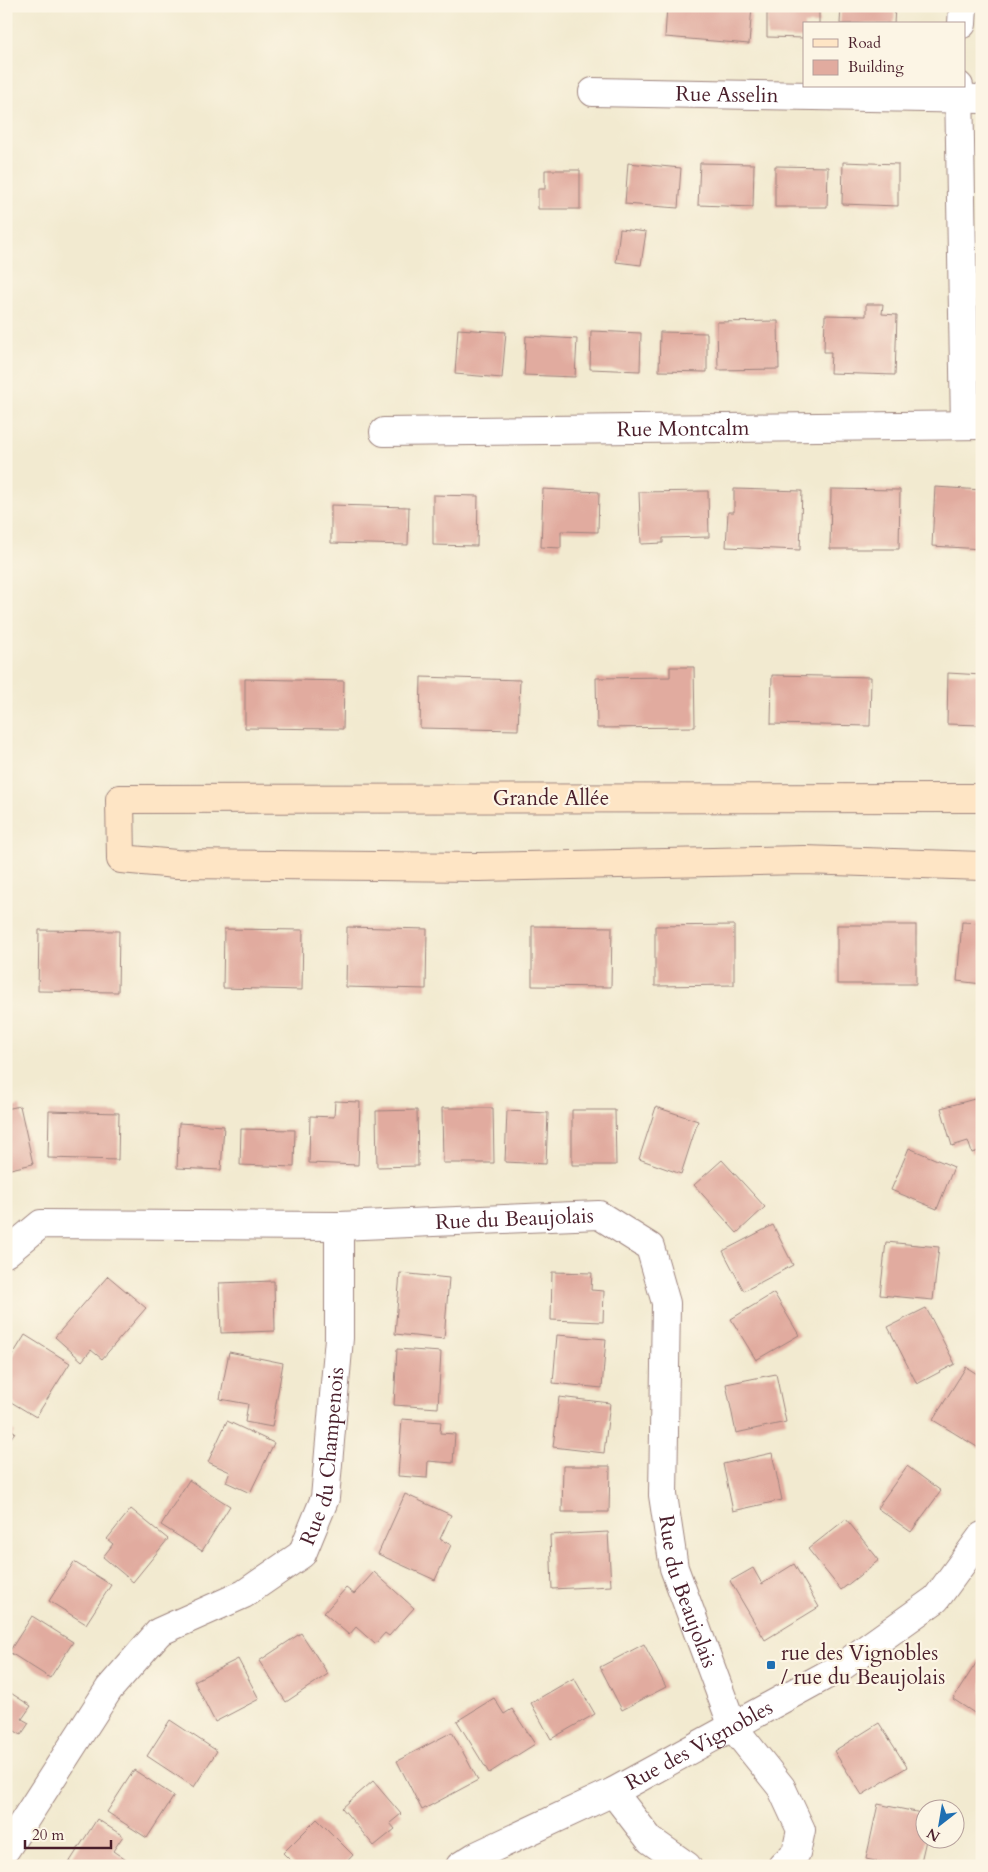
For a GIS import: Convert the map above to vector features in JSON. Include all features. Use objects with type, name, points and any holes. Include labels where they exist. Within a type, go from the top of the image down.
[{"type":"street","points":[[962,22],[963,6]]},
{"type":"street","name":"Rue Asselin","points":[[593,92],[966,94]]},
{"type":"street","points":[[966,94],[973,425]]},
{"type":"street","name":"Rue Montcalm","points":[[384,432],[973,425]]},
{"type":"street","name":"Grande Allée","points":[[982,798],[120,799],[121,859],[176,864],[478,867],[797,860],[982,866]]},
{"type":"street","name":"Rue du Beaujolais","points":[[6,1253],[41,1224],[339,1226],[599,1215],[650,1247],[666,1303],[664,1495],[674,1568],[732,1727],[781,1787],[800,1830],[796,1853],[782,1866]]},
{"type":"street","name":"Rue du Champenois","points":[[6,1849],[109,1689],[159,1632],[244,1594],[302,1554],[325,1498],[339,1338],[339,1226]]},
{"type":"street","name":"Rue des Vignobles","points":[[460,1866],[476,1856],[613,1792],[841,1667],[936,1599],[982,1536]]},
{"type":"street","points":[[613,1792],[650,1840],[687,1866]]},
{"type":"building","points":[[667,6],[752,6],[749,44],[665,37]]},
{"type":"building","points":[[767,6],[819,6],[819,22],[803,22],[803,38],[767,37]]},
{"type":"building","points":[[841,6],[895,6],[894,22],[840,22]]},
{"type":"building","points":[[843,162],[898,164],[898,206],[842,204]]},
{"type":"building","points":[[628,163],[681,168],[678,208],[625,204]]},
{"type":"building","points":[[700,163],[754,164],[753,207],[698,205]]},
{"type":"building","points":[[775,166],[828,167],[827,207],[775,207]]},
{"type":"building","points":[[545,170],[580,170],[580,209],[538,209],[538,189],[545,189]]},
{"type":"building","points":[[620,229],[646,232],[641,265],[616,262]]},
{"type":"building","points":[[866,304],[883,304],[882,314],[897,315],[895,375],[830,373],[831,352],[824,352],[825,315],[866,316]]},
{"type":"building","points":[[778,321],[779,369],[718,370],[717,322]]},
{"type":"building","points":[[458,329],[506,332],[502,378],[455,374]]},
{"type":"building","points":[[591,331],[641,333],[640,371],[590,369]]},
{"type":"building","points":[[660,332],[707,333],[707,372],[659,371]]},
{"type":"building","points":[[526,336],[577,339],[575,377],[524,375]]},
{"type":"building","points":[[935,487],[982,490],[982,549],[932,546]]},
{"type":"building","points":[[543,489],[599,492],[598,532],[561,531],[561,548],[541,547]]},
{"type":"building","points":[[734,489],[802,491],[800,550],[726,547],[728,512],[734,512]]},
{"type":"building","points":[[831,489],[900,490],[899,549],[830,549]]},
{"type":"building","points":[[708,491],[709,537],[663,538],[663,543],[641,544],[639,492]]},
{"type":"building","points":[[433,495],[478,496],[477,546],[433,545]]},
{"type":"building","points":[[331,505],[409,507],[408,545],[331,543]]},
{"type":"building","points":[[670,667],[694,667],[695,727],[597,728],[596,678],[670,677]]},
{"type":"building","points":[[948,673],[982,675],[982,725],[947,724]]},
{"type":"building","points":[[772,675],[871,677],[870,726],[771,724]]},
{"type":"building","points":[[421,677],[520,680],[518,730],[420,728]]},
{"type":"building","points":[[245,679],[344,681],[343,729],[245,728]]},
{"type":"building","points":[[962,922],[982,923],[982,984],[957,981]]},
{"type":"building","points":[[734,925],[734,985],[655,986],[655,926]]},
{"type":"building","points":[[837,925],[916,925],[916,984],[837,984]]},
{"type":"building","points":[[532,926],[612,927],[611,987],[532,986]]},
{"type":"building","points":[[347,927],[427,929],[426,989],[346,987]]},
{"type":"building","points":[[224,929],[303,930],[302,990],[223,988]]},
{"type":"building","points":[[39,930],[119,931],[118,992],[38,991]]},
{"type":"building","points":[[982,1097],[982,1150],[972,1153],[968,1141],[952,1146],[941,1108]]},
{"type":"building","points":[[335,1101],[360,1102],[358,1165],[309,1163],[310,1116],[334,1117]]},
{"type":"building","points":[[20,1106],[33,1164],[6,1170],[6,1109]]},
{"type":"building","points":[[656,1107],[698,1121],[681,1174],[639,1159]]},
{"type":"building","points":[[442,1108],[493,1108],[494,1163],[443,1163]]},
{"type":"building","points":[[417,1110],[418,1166],[377,1167],[376,1111]]},
{"type":"building","points":[[572,1110],[615,1110],[616,1165],[572,1165]]},
{"type":"building","points":[[49,1111],[119,1113],[118,1160],[48,1158]]},
{"type":"building","points":[[507,1111],[548,1113],[546,1164],[505,1162]]},
{"type":"building","points":[[179,1123],[224,1126],[221,1170],[177,1168]]},
{"type":"building","points":[[241,1129],[295,1130],[294,1167],[240,1165]]},
{"type":"building","points":[[909,1148],[954,1167],[937,1209],[891,1190]]},
{"type":"building","points":[[722,1160],[765,1207],[737,1233],[694,1185]]},
{"type":"building","points":[[773,1225],[793,1265],[744,1291],[723,1251]]},
{"type":"building","points":[[886,1242],[939,1247],[933,1300],[880,1295]]},
{"type":"building","points":[[552,1272],[592,1273],[591,1290],[604,1291],[603,1322],[551,1320]]},
{"type":"building","points":[[400,1273],[449,1278],[444,1339],[395,1334]]},
{"type":"building","points":[[108,1276],[146,1308],[102,1359],[91,1350],[82,1361],[55,1337]]},
{"type":"building","points":[[274,1281],[275,1331],[221,1333],[219,1283]]},
{"type":"building","points":[[774,1293],[799,1335],[756,1360],[731,1319]]},
{"type":"building","points":[[926,1308],[955,1364],[917,1384],[888,1327]]},
{"type":"building","points":[[25,1335],[70,1363],[36,1417],[6,1399],[6,1353],[12,1356]]},
{"type":"building","points":[[557,1335],[606,1339],[602,1388],[553,1383]]},
{"type":"building","points":[[397,1349],[441,1352],[438,1408],[394,1405]]},
{"type":"building","points":[[229,1352],[283,1363],[272,1427],[245,1422],[248,1404],[220,1399]]},
{"type":"building","points":[[966,1367],[982,1377],[982,1450],[933,1420]]},
{"type":"building","points":[[776,1374],[786,1422],[736,1433],[726,1384]]},
{"type":"building","points":[[559,1397],[610,1403],[604,1453],[553,1447]]},
{"type":"building","points":[[402,1419],[441,1422],[440,1433],[455,1434],[453,1463],[428,1461],[427,1478],[398,1476]]},
{"type":"building","points":[[227,1421],[274,1443],[250,1493],[226,1482],[230,1472],[208,1462]]},
{"type":"building","points":[[6,1427],[15,1432],[6,1445]]},
{"type":"building","points":[[772,1453],[782,1500],[733,1511],[723,1464]]},
{"type":"building","points":[[563,1466],[610,1466],[609,1512],[562,1512]]},
{"type":"building","points":[[907,1466],[941,1491],[911,1532],[877,1508]]},
{"type":"building","points":[[189,1480],[230,1506],[202,1551],[161,1525]]},
{"type":"building","points":[[405,1494],[451,1515],[440,1539],[451,1545],[435,1580],[378,1554]]},
{"type":"building","points":[[131,1509],[168,1539],[133,1582],[103,1557],[113,1544],[107,1539]]},
{"type":"building","points":[[846,1519],[879,1560],[841,1590],[808,1549]]},
{"type":"building","points":[[608,1532],[611,1586],[552,1589],[550,1535]]},
{"type":"building","points":[[74,1562],[111,1585],[86,1624],[49,1601]]},
{"type":"building","points":[[794,1564],[819,1607],[765,1640],[730,1581],[753,1568],[762,1584]]},
{"type":"building","points":[[374,1572],[414,1608],[389,1636],[385,1633],[375,1644],[356,1627],[349,1635],[324,1613],[346,1588],[354,1594]]},
{"type":"building","points":[[32,1616],[73,1642],[50,1678],[9,1652]]},
{"type":"building","points":[[301,1633],[328,1674],[286,1702],[259,1661]]},
{"type":"building","points":[[644,1644],[666,1687],[622,1710],[600,1667]]},
{"type":"building","points":[[982,1654],[982,1718],[953,1699]]},
{"type":"building","points":[[238,1659],[259,1699],[215,1722],[194,1681]]},
{"type":"building","points":[[574,1678],[595,1714],[551,1739],[531,1703]]},
{"type":"building","points":[[6,1690],[31,1706],[22,1719],[29,1723],[21,1735],[6,1725]]},
{"type":"building","points":[[494,1698],[504,1714],[512,1709],[535,1744],[489,1773],[457,1721]]},
{"type":"building","points":[[170,1720],[217,1751],[194,1787],[147,1756]]},
{"type":"building","points":[[879,1723],[907,1767],[862,1795],[834,1751]]},
{"type":"building","points":[[452,1732],[478,1780],[422,1810],[397,1761]]},
{"type":"building","points":[[134,1770],[174,1796],[147,1838],[107,1812]]},
{"type":"building","points":[[373,1781],[401,1814],[390,1823],[395,1829],[374,1846],[342,1808]]},
{"type":"building","points":[[878,1804],[916,1812],[916,1850],[924,1850],[920,1866],[898,1866],[866,1859]]},
{"type":"building","points":[[97,1819],[123,1836],[113,1851],[126,1860],[122,1866],[67,1866]]},
{"type":"building","points":[[317,1819],[353,1855],[343,1866],[296,1866],[283,1853]]},
{"type":"place","name":"rue des Vignobles / rue du Beaujolais","points":[[771,1665]]}]
